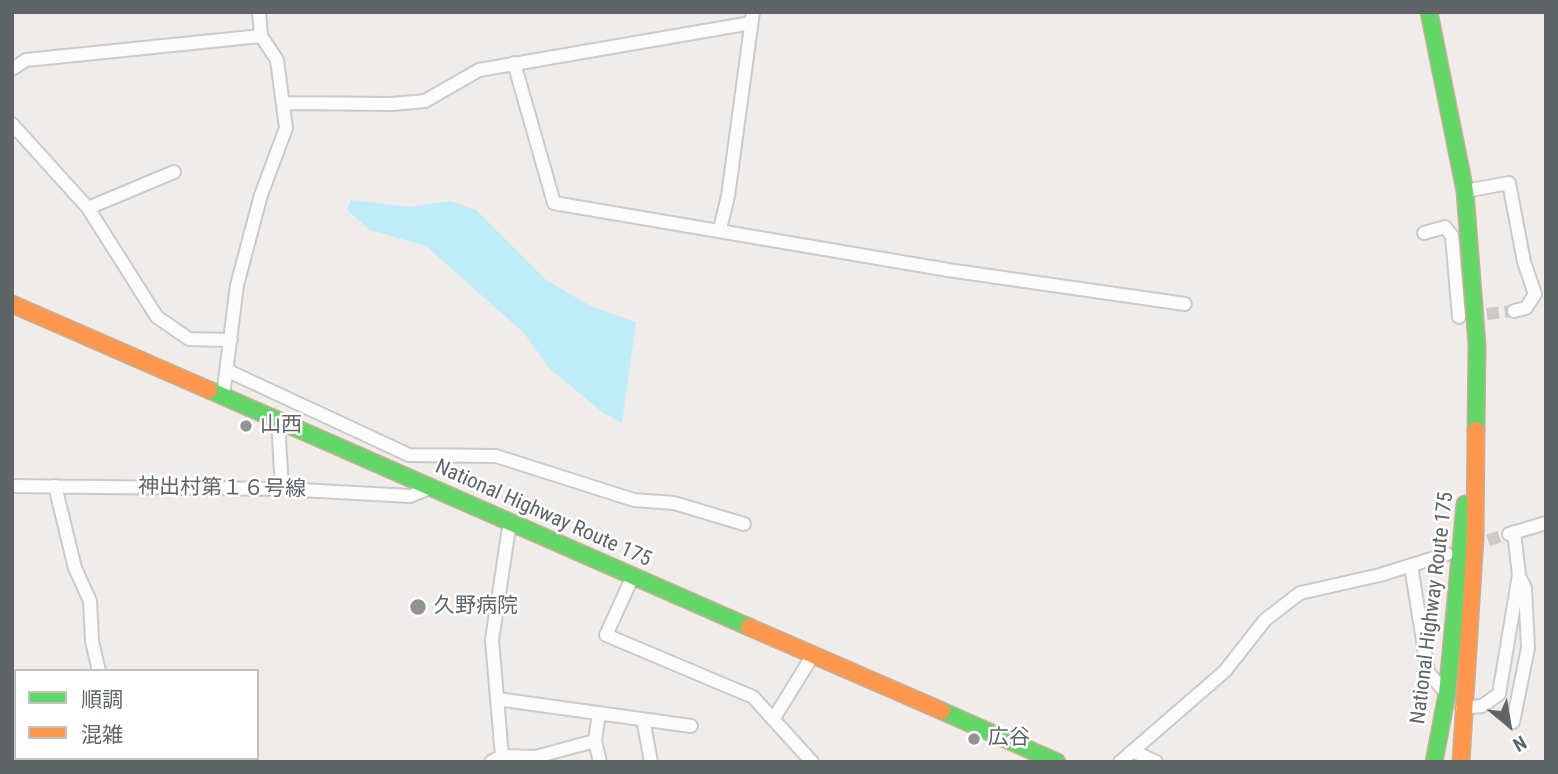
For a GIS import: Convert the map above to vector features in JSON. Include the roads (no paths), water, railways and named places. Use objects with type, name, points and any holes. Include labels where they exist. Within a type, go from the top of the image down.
[{"type":"highway","name":"National Highway Route 175","points":[[1429,12],[1465,191],[1476,345],[1475,537],[1462,708],[1461,762]]},
{"type":"highway","name":"National Highway Route 175","points":[[12,304],[1057,762]]},
{"type":"highway","name":"National Highway Route 175","points":[[1434,762],[1447,694],[1460,533],[1474,459]]},
{"type":"street","points":[[223,396],[237,285],[261,195],[286,128],[276,60],[261,36],[260,12]]},
{"type":"street","points":[[284,103],[392,104],[425,101],[479,70],[752,18],[728,196],[720,229]]},
{"type":"street","points":[[12,69],[26,60],[261,36]]},
{"type":"street","points":[[514,63],[554,203],[720,229],[948,270],[1185,304]]},
{"type":"street","points":[[12,124],[88,208],[158,317],[189,338],[231,340]]},
{"type":"street","points":[[88,208],[174,173]]},
{"type":"street","points":[[1465,191],[1510,183],[1524,262],[1535,294],[1526,308],[1514,311]]},
{"type":"street","points":[[1424,233],[1445,227],[1452,236],[1459,317]]},
{"type":"street","points":[[226,370],[409,454],[496,456],[597,485],[634,500],[674,503],[744,524]]},
{"type":"street","points":[[278,420],[282,489]]},
{"type":"street","name":"神出村第１６号線","points":[[12,486],[282,489],[410,496],[430,488]]},
{"type":"street","points":[[55,486],[75,568],[90,601],[92,641],[99,669]]},
{"type":"street","points":[[510,521],[492,640],[497,699],[497,759],[536,759],[595,741]]},
{"type":"street","points":[[1462,708],[1482,706],[1499,694],[1518,575],[1511,533],[1546,523]]},
{"type":"street","points":[[1120,762],[1135,752],[1225,671],[1265,620],[1300,593],[1411,566],[1447,554]]},
{"type":"street","points":[[1411,566],[1428,672],[1447,694]]},
{"type":"street","points":[[1513,722],[1528,648],[1525,588],[1518,575]]},
{"type":"street","points":[[633,576],[606,635],[753,697],[812,762]]},
{"type":"street","points":[[774,718],[813,655]]},
{"type":"street","points":[[497,699],[691,726]]},
{"type":"street","points":[[599,713],[595,741],[600,762]]},
{"type":"street","points":[[643,719],[651,762]]},
{"type":"street","points":[[1135,752],[1156,762]]},
{"type":"water","points":[[351,200],[409,207],[450,201],[476,210],[546,280],[592,307],[636,322],[622,423],[602,412],[550,369],[524,333],[426,246],[370,230],[347,210]]},
{"type":"tunnel","points":[[1469,316],[1514,311]]},
{"type":"tunnel","points":[[1471,546],[1508,534]]},
{"type":"place","name":"山西","points":[[246,426]]},
{"type":"place","name":"久野病院","points":[[418,607]]},
{"type":"place","name":"広谷","points":[[974,739]]}]
